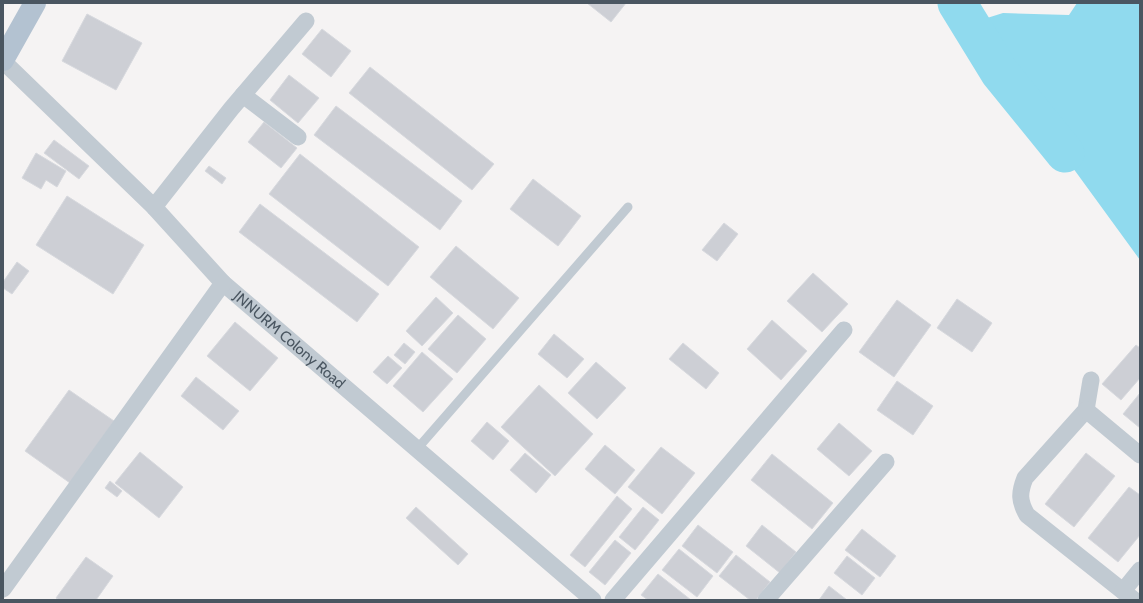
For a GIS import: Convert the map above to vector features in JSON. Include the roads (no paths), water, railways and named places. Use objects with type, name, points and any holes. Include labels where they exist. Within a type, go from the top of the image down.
[{"type":"main road","points":[[3,60],[35,3]]},
{"type":"street","points":[[154,207],[243,95],[306,21]]},
{"type":"street","name":"JNNURM Colony Road","points":[[3,60],[154,207],[223,283],[593,600]]},
{"type":"street","points":[[243,95],[298,138]]},
{"type":"street","points":[[3,589],[223,283]]},
{"type":"street","points":[[613,600],[844,330]]},
{"type":"street","points":[[1091,380],[1086,410],[1025,478],[1020,491],[1021,504],[1027,515],[1128,596],[1140,570]]},
{"type":"street","points":[[1086,410],[1140,455]]},
{"type":"street","points":[[766,600],[886,462]]},
{"type":"lane","points":[[417,450],[628,207]]},
{"type":"water","points":[[1077,3],[1140,3],[1140,260],[968,24],[1003,13],[1069,15]]},
{"type":"waterway","points":[[957,3],[1000,73],[1065,153]]}]
